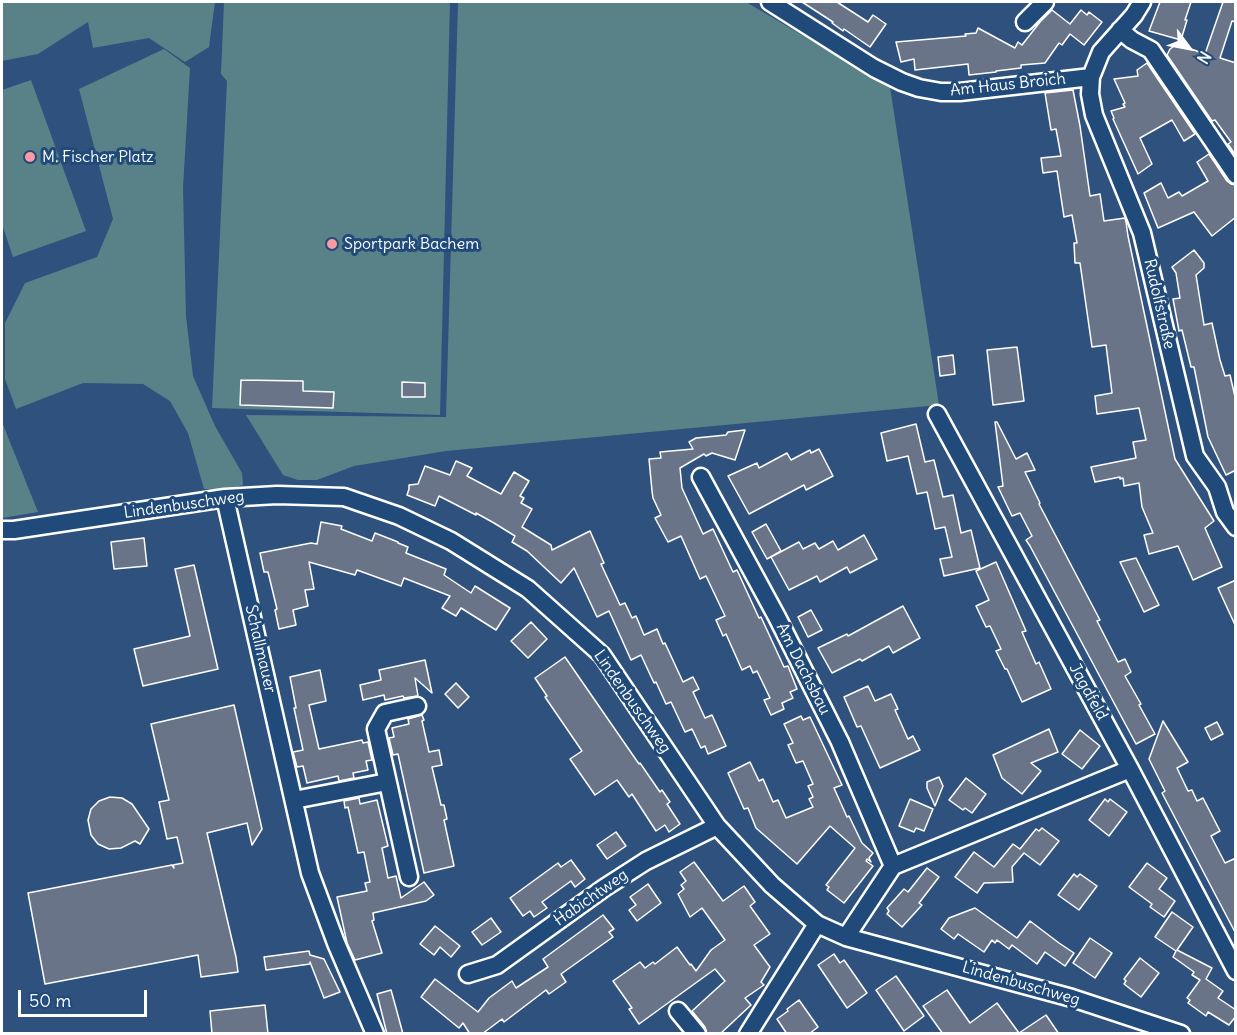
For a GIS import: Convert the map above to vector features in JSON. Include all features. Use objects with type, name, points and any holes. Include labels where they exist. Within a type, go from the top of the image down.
[{"type":"street","name":"Am Haus Broich","points":[[770,2],[874,68],[920,88],[940,92],[960,92],[1091,76]]},
{"type":"street","points":[[1025,22],[1045,2]]},
{"type":"street","points":[[1091,76],[1101,52],[1134,15],[1142,2]]},
{"type":"street","points":[[1120,30],[1151,50],[1236,175]]},
{"type":"street","name":"Rudolfstraße","points":[[1091,76],[1090,94],[1094,115],[1142,233],[1195,456],[1217,487],[1225,512],[1236,527]]},
{"type":"street","name":"Jagdfeld","points":[[937,414],[1131,770],[1236,971]]},
{"type":"street","name":"Am Dachsbau","points":[[701,477],[777,617],[840,742],[893,866]]},
{"type":"street","name":"Lindenbuschweg","points":[[2,530],[225,498],[277,495],[344,497],[399,516],[452,541],[528,589],[602,656],[717,826],[772,885],[817,924],[846,937],[1072,998],[1180,1034]]},
{"type":"street","name":"Schallmauer","points":[[225,498],[310,873],[336,943],[375,1034]]},
{"type":"street","points":[[409,877],[376,729],[385,713],[417,706]]},
{"type":"street","points":[[846,937],[893,866],[1131,770]]},
{"type":"street","points":[[294,800],[387,782]]},
{"type":"street","name":"Habichtweg","points":[[468,974],[497,965],[645,861],[717,826]]},
{"type":"street","points":[[748,1034],[817,924]]},
{"type":"street","points":[[678,1011],[697,1034]]},
{"type":"green space","points":[[2,2],[215,2],[209,47],[185,62],[149,38],[93,48],[88,22],[38,54],[2,61]]},
{"type":"green space","name":"Sportpark Bachem","points":[[224,2],[450,2],[440,415],[212,408],[227,81],[221,74]]},
{"type":"green space","points":[[458,2],[746,2],[890,87],[939,405],[446,451],[354,466],[317,480],[298,480],[283,475],[246,415],[446,417]]},
{"type":"green space","points":[[164,49],[190,68],[183,188],[186,316],[193,376],[215,426],[242,473],[243,485],[226,490],[204,489],[188,433],[170,401],[143,384],[83,383],[16,409],[5,379],[5,323],[25,283],[97,257],[113,219],[79,89]]},
{"type":"green space","name":"M. Fischer Platz","points":[[31,80],[86,231],[13,257],[2,224],[2,90]]},
{"type":"green space","points":[[2,422],[38,512],[2,518]]},
{"type":"building","points":[[802,2],[837,2],[868,22],[873,15],[886,24],[870,47]]},
{"type":"building","points":[[1160,2],[1191,2],[1181,40],[1149,31]]},
{"type":"building","points":[[1223,2],[1236,2],[1236,22],[1232,21],[1220,58],[1236,63],[1236,156],[1228,144],[1231,142],[1215,120],[1212,121],[1167,55],[1170,49],[1177,44],[1205,54]]},
{"type":"building","points":[[1052,10],[1070,24],[1081,10],[1087,15],[1089,12],[1102,22],[1084,45],[1070,34],[1062,45],[1059,43],[1045,63],[1021,65],[1021,68],[969,75],[968,64],[915,70],[914,59],[901,62],[896,42],[966,36],[965,34],[976,33],[978,28],[1015,48],[1018,42],[1022,45]]},
{"type":"building","points":[[1147,63],[1195,134],[1184,141],[1172,120],[1140,138],[1152,164],[1138,174],[1111,111],[1125,107],[1114,79],[1138,76],[1137,70]]},
{"type":"building","points":[[1073,90],[1090,196],[1100,194],[1104,221],[1125,218],[1175,459],[1214,521],[1205,528],[1222,567],[1193,580],[1178,546],[1149,554],[1144,535],[1153,533],[1142,507],[1139,483],[1124,486],[1123,478],[1120,479],[1120,477],[1095,482],[1091,467],[1136,458],[1133,442],[1146,440],[1139,408],[1097,414],[1095,396],[1112,393],[1106,345],[1092,347],[1080,263],[1075,263],[1074,243],[1077,243],[1072,215],[1064,217],[1057,171],[1043,173],[1041,158],[1061,156],[1056,129],[1051,130],[1045,93]]},
{"type":"building","points":[[1209,154],[1227,181],[1236,185],[1236,217],[1212,236],[1194,212],[1158,228],[1144,193],[1161,183],[1168,198],[1179,192],[1182,196],[1208,181],[1197,162]]},
{"type":"building","points":[[1194,250],[1204,263],[1204,268],[1196,275],[1204,325],[1212,323],[1220,360],[1225,376],[1230,375],[1236,401],[1236,470],[1226,475],[1208,437],[1194,367],[1191,367],[1182,330],[1179,331],[1173,299],[1180,298],[1176,273],[1172,267]]},
{"type":"building","points":[[1017,347],[1024,401],[993,405],[987,350]]},
{"type":"building","points":[[953,355],[955,374],[940,376],[938,357]]},
{"type":"building","points":[[241,380],[303,381],[303,391],[334,392],[333,408],[240,405]]},
{"type":"building","points":[[402,382],[425,383],[425,397],[402,397]]},
{"type":"building","points":[[995,422],[1016,459],[1027,453],[1035,470],[1025,472],[1039,504],[1100,620],[1097,621],[1118,662],[1125,659],[1131,672],[1125,676],[1155,734],[1136,744],[1026,540],[1032,536],[1020,513],[1012,516],[998,487],[1003,486]]},
{"type":"building","points":[[916,424],[925,462],[934,460],[943,497],[953,495],[961,533],[971,530],[980,568],[944,576],[940,559],[952,557],[945,527],[935,529],[927,492],[917,494],[908,456],[887,461],[881,433]]},
{"type":"building","points":[[745,430],[735,460],[712,453],[706,456],[704,454],[680,468],[682,488],[703,534],[713,529],[733,572],[737,570],[784,667],[788,666],[797,689],[790,692],[793,698],[782,703],[784,709],[771,715],[764,700],[770,698],[757,671],[753,673],[750,666],[742,670],[726,634],[723,636],[716,620],[725,616],[706,576],[700,579],[681,536],[668,542],[655,518],[661,515],[653,498],[649,459],[661,458],[660,452],[693,449],[689,442],[696,438],[726,435],[728,432]]},
{"type":"building","points":[[819,449],[833,476],[806,490],[804,485],[749,514],[728,476],[757,463],[759,468],[787,453],[791,460],[810,450],[811,453]]},
{"type":"building","points":[[456,461],[472,468],[467,476],[501,494],[514,472],[529,481],[520,496],[524,498],[521,503],[532,509],[522,527],[551,545],[552,550],[590,531],[604,563],[601,564],[620,605],[625,603],[632,618],[636,616],[644,635],[657,629],[683,682],[693,677],[699,689],[693,692],[705,718],[712,715],[726,746],[708,754],[705,746],[701,748],[692,729],[685,732],[671,702],[666,704],[641,655],[631,660],[609,611],[597,617],[574,568],[561,583],[527,551],[512,542],[515,536],[494,523],[439,496],[435,506],[407,495],[409,485],[418,484],[425,466],[450,475]]},
{"type":"building","points":[[321,522],[342,526],[341,529],[372,541],[375,533],[398,542],[408,547],[406,553],[446,569],[444,575],[471,593],[475,586],[510,608],[496,630],[461,608],[456,616],[442,608],[450,596],[404,578],[401,586],[357,570],[355,575],[309,562],[314,589],[305,590],[308,606],[293,610],[296,625],[279,629],[275,610],[277,609],[268,572],[264,572],[260,553],[311,543],[317,544]]},
{"type":"building","points":[[766,524],[781,551],[767,559],[752,532]]},
{"type":"building","points":[[864,535],[877,559],[850,573],[847,567],[820,582],[817,576],[789,590],[771,557],[799,542],[803,549],[815,543],[819,549],[833,541],[838,550]]},
{"type":"building","points":[[144,538],[147,566],[114,569],[111,542]]},
{"type":"building","points":[[1136,558],[1159,605],[1144,612],[1120,562]]},
{"type":"building","points":[[996,562],[1026,631],[1022,632],[1036,664],[1039,662],[1051,689],[1022,702],[996,651],[1001,649],[990,626],[986,627],[976,606],[989,600],[976,571]]},
{"type":"building","points":[[194,565],[218,669],[143,686],[134,649],[190,636],[175,569]]},
{"type":"building","points":[[1236,580],[1236,627],[1218,588]]},
{"type":"building","points":[[903,606],[920,638],[893,653],[889,646],[862,661],[860,659],[832,673],[818,648],[847,634],[848,636]]},
{"type":"building","points":[[811,610],[822,630],[808,637],[798,617]]},
{"type":"building","points":[[531,622],[547,639],[528,658],[511,641]]},
{"type":"building","points":[[565,657],[639,764],[670,802],[667,804],[680,824],[669,832],[665,825],[656,831],[632,794],[629,797],[617,780],[595,795],[570,759],[582,751],[545,697],[547,696],[535,678]]},
{"type":"building","points":[[425,660],[432,693],[415,678],[418,696],[404,698],[403,696],[385,700],[384,695],[363,700],[360,685],[381,680],[379,670]]},
{"type":"building","points":[[320,670],[326,701],[309,705],[319,749],[362,740],[363,743],[368,742],[372,760],[366,761],[368,770],[353,773],[354,778],[339,781],[338,776],[307,783],[303,766],[297,767],[293,752],[303,750],[290,677]]},
{"type":"building","points":[[456,683],[469,697],[458,708],[445,694]]},
{"type":"building","points":[[868,686],[875,701],[891,694],[898,709],[895,710],[908,739],[913,736],[920,750],[880,768],[861,726],[857,727],[844,697]]},
{"type":"building","points":[[234,705],[262,829],[252,845],[247,823],[207,833],[238,972],[201,977],[198,955],[45,984],[28,893],[172,865],[174,868],[173,865],[183,863],[177,837],[167,839],[159,802],[169,800],[151,724]]},
{"type":"building","points":[[422,715],[429,752],[439,750],[442,765],[432,767],[441,805],[444,805],[447,819],[444,820],[454,866],[424,873],[398,754],[393,755],[389,738],[394,737],[392,728],[409,724],[408,719]]},
{"type":"building","points":[[801,716],[803,720],[810,717],[842,785],[834,788],[847,817],[849,816],[862,843],[873,853],[869,858],[871,862],[867,859],[866,861],[873,866],[844,903],[827,890],[829,887],[826,885],[855,848],[830,826],[797,864],[756,828],[748,808],[744,809],[728,773],[750,762],[759,781],[763,779],[773,802],[778,800],[786,818],[813,807],[809,799],[813,797],[808,786],[813,784],[803,761],[796,763],[788,745],[793,743],[784,724]]},
{"type":"building","points":[[1163,721],[1188,762],[1177,768],[1188,791],[1192,790],[1197,801],[1203,798],[1220,831],[1211,836],[1225,863],[1236,858],[1236,934],[1162,793],[1165,791],[1149,759]]},
{"type":"building","points":[[1217,722],[1223,734],[1211,740],[1205,728]]},
{"type":"building","points":[[1049,729],[1058,752],[1031,763],[1041,771],[1022,794],[1002,778],[993,755]]},
{"type":"building","points":[[1080,730],[1100,746],[1082,769],[1062,754]]},
{"type":"building","points":[[939,777],[943,786],[935,806],[927,788],[927,782]]},
{"type":"building","points":[[966,778],[986,794],[972,813],[965,808],[963,810],[949,800]]},
{"type":"building","points":[[110,797],[122,798],[132,804],[149,829],[140,844],[135,841],[121,848],[109,849],[98,844],[91,835],[88,820],[91,809],[99,801]]},
{"type":"building","points":[[359,798],[360,804],[377,800],[388,846],[382,848],[388,878],[396,876],[401,898],[424,882],[434,895],[426,901],[373,913],[374,920],[372,921],[382,953],[355,960],[347,943],[337,897],[367,891],[365,883],[370,882],[364,852],[358,853],[348,807],[345,808],[344,801]]},
{"type":"building","points":[[910,799],[933,809],[924,831],[916,828],[914,832],[899,826]]},
{"type":"building","points":[[1105,799],[1108,802],[1110,799],[1127,812],[1109,836],[1089,820]]},
{"type":"building","points":[[1042,828],[1059,841],[1040,865],[1024,853],[1012,867],[1013,882],[984,883],[977,893],[955,877],[974,852],[994,867],[1013,844],[1020,849],[1036,829],[1039,831]]},
{"type":"building","points":[[616,832],[626,846],[607,859],[597,845]]},
{"type":"building","points":[[571,860],[585,879],[575,887],[571,881],[542,902],[547,908],[534,917],[530,911],[523,916],[510,898],[558,863],[561,867]]},
{"type":"building","points":[[694,862],[723,901],[744,886],[755,902],[750,906],[770,934],[754,945],[770,967],[761,982],[764,985],[745,998],[751,1005],[720,1034],[707,1034],[705,1027],[692,1011],[725,981],[715,969],[639,1024],[629,1009],[632,1008],[613,981],[640,962],[645,968],[653,962],[655,964],[677,947],[696,971],[711,950],[725,940],[702,908],[690,917],[678,894],[684,889],[681,885],[686,881],[680,872]]},
{"type":"building","points":[[1147,863],[1167,878],[1159,889],[1175,901],[1164,917],[1150,907],[1152,904],[1129,887]]},
{"type":"building","points":[[927,868],[939,877],[919,903],[922,905],[902,927],[887,914],[889,911],[887,908],[904,889],[908,892]]},
{"type":"building","points":[[1074,874],[1077,877],[1080,874],[1097,886],[1079,910],[1058,895]]},
{"type":"building","points":[[648,884],[661,903],[637,921],[629,910],[636,905],[630,897]]},
{"type":"building","points":[[975,908],[1017,938],[1030,921],[1074,953],[1065,966],[1045,952],[1037,964],[1012,945],[1009,949],[997,940],[995,943],[992,940],[984,952],[958,934],[954,939],[941,929],[949,918]]},
{"type":"building","points":[[1172,912],[1193,927],[1177,950],[1212,968],[1206,979],[1223,991],[1218,998],[1236,1010],[1236,1016],[1229,1025],[1208,1012],[1206,1016],[1188,1003],[1190,1000],[1187,998],[1200,980],[1192,975],[1194,972],[1173,957],[1176,951],[1155,937]]},
{"type":"building","points":[[603,915],[614,929],[609,932],[613,937],[561,974],[566,982],[549,994],[546,990],[504,1022],[502,1019],[482,1034],[470,1034],[463,1023],[459,1028],[421,997],[435,979],[478,1012],[489,998],[512,981],[516,988],[548,967],[543,959]]},
{"type":"building","points":[[491,918],[501,932],[482,945],[472,932]]},
{"type":"building","points":[[435,926],[460,946],[451,957],[440,947],[434,955],[420,944]]},
{"type":"building","points":[[1090,938],[1112,953],[1095,978],[1073,963]]},
{"type":"building","points":[[309,951],[310,955],[324,959],[340,992],[324,998],[310,962],[310,964],[266,970],[264,957]]},
{"type":"building","points":[[834,954],[840,963],[844,960],[867,993],[847,1008],[818,965]]},
{"type":"building","points":[[1140,958],[1159,973],[1141,997],[1124,984],[1126,981],[1124,979]]},
{"type":"building","points":[[896,976],[924,1016],[904,1031],[876,990]]},
{"type":"building","points":[[391,990],[403,1034],[387,1034],[377,994]]},
{"type":"building","points":[[947,990],[970,1023],[997,1003],[1019,1033],[1046,1015],[1059,1034],[943,1034],[923,1006]]},
{"type":"building","points":[[799,1000],[818,1027],[809,1034],[787,1034],[777,1019]]},
{"type":"building","points":[[265,1005],[268,1034],[212,1034],[210,1011]]},
{"type":"place","name":"M. Fischer Platz","points":[[30,157]]},
{"type":"place","name":"Sportpark Bachem","points":[[332,244]]}]
